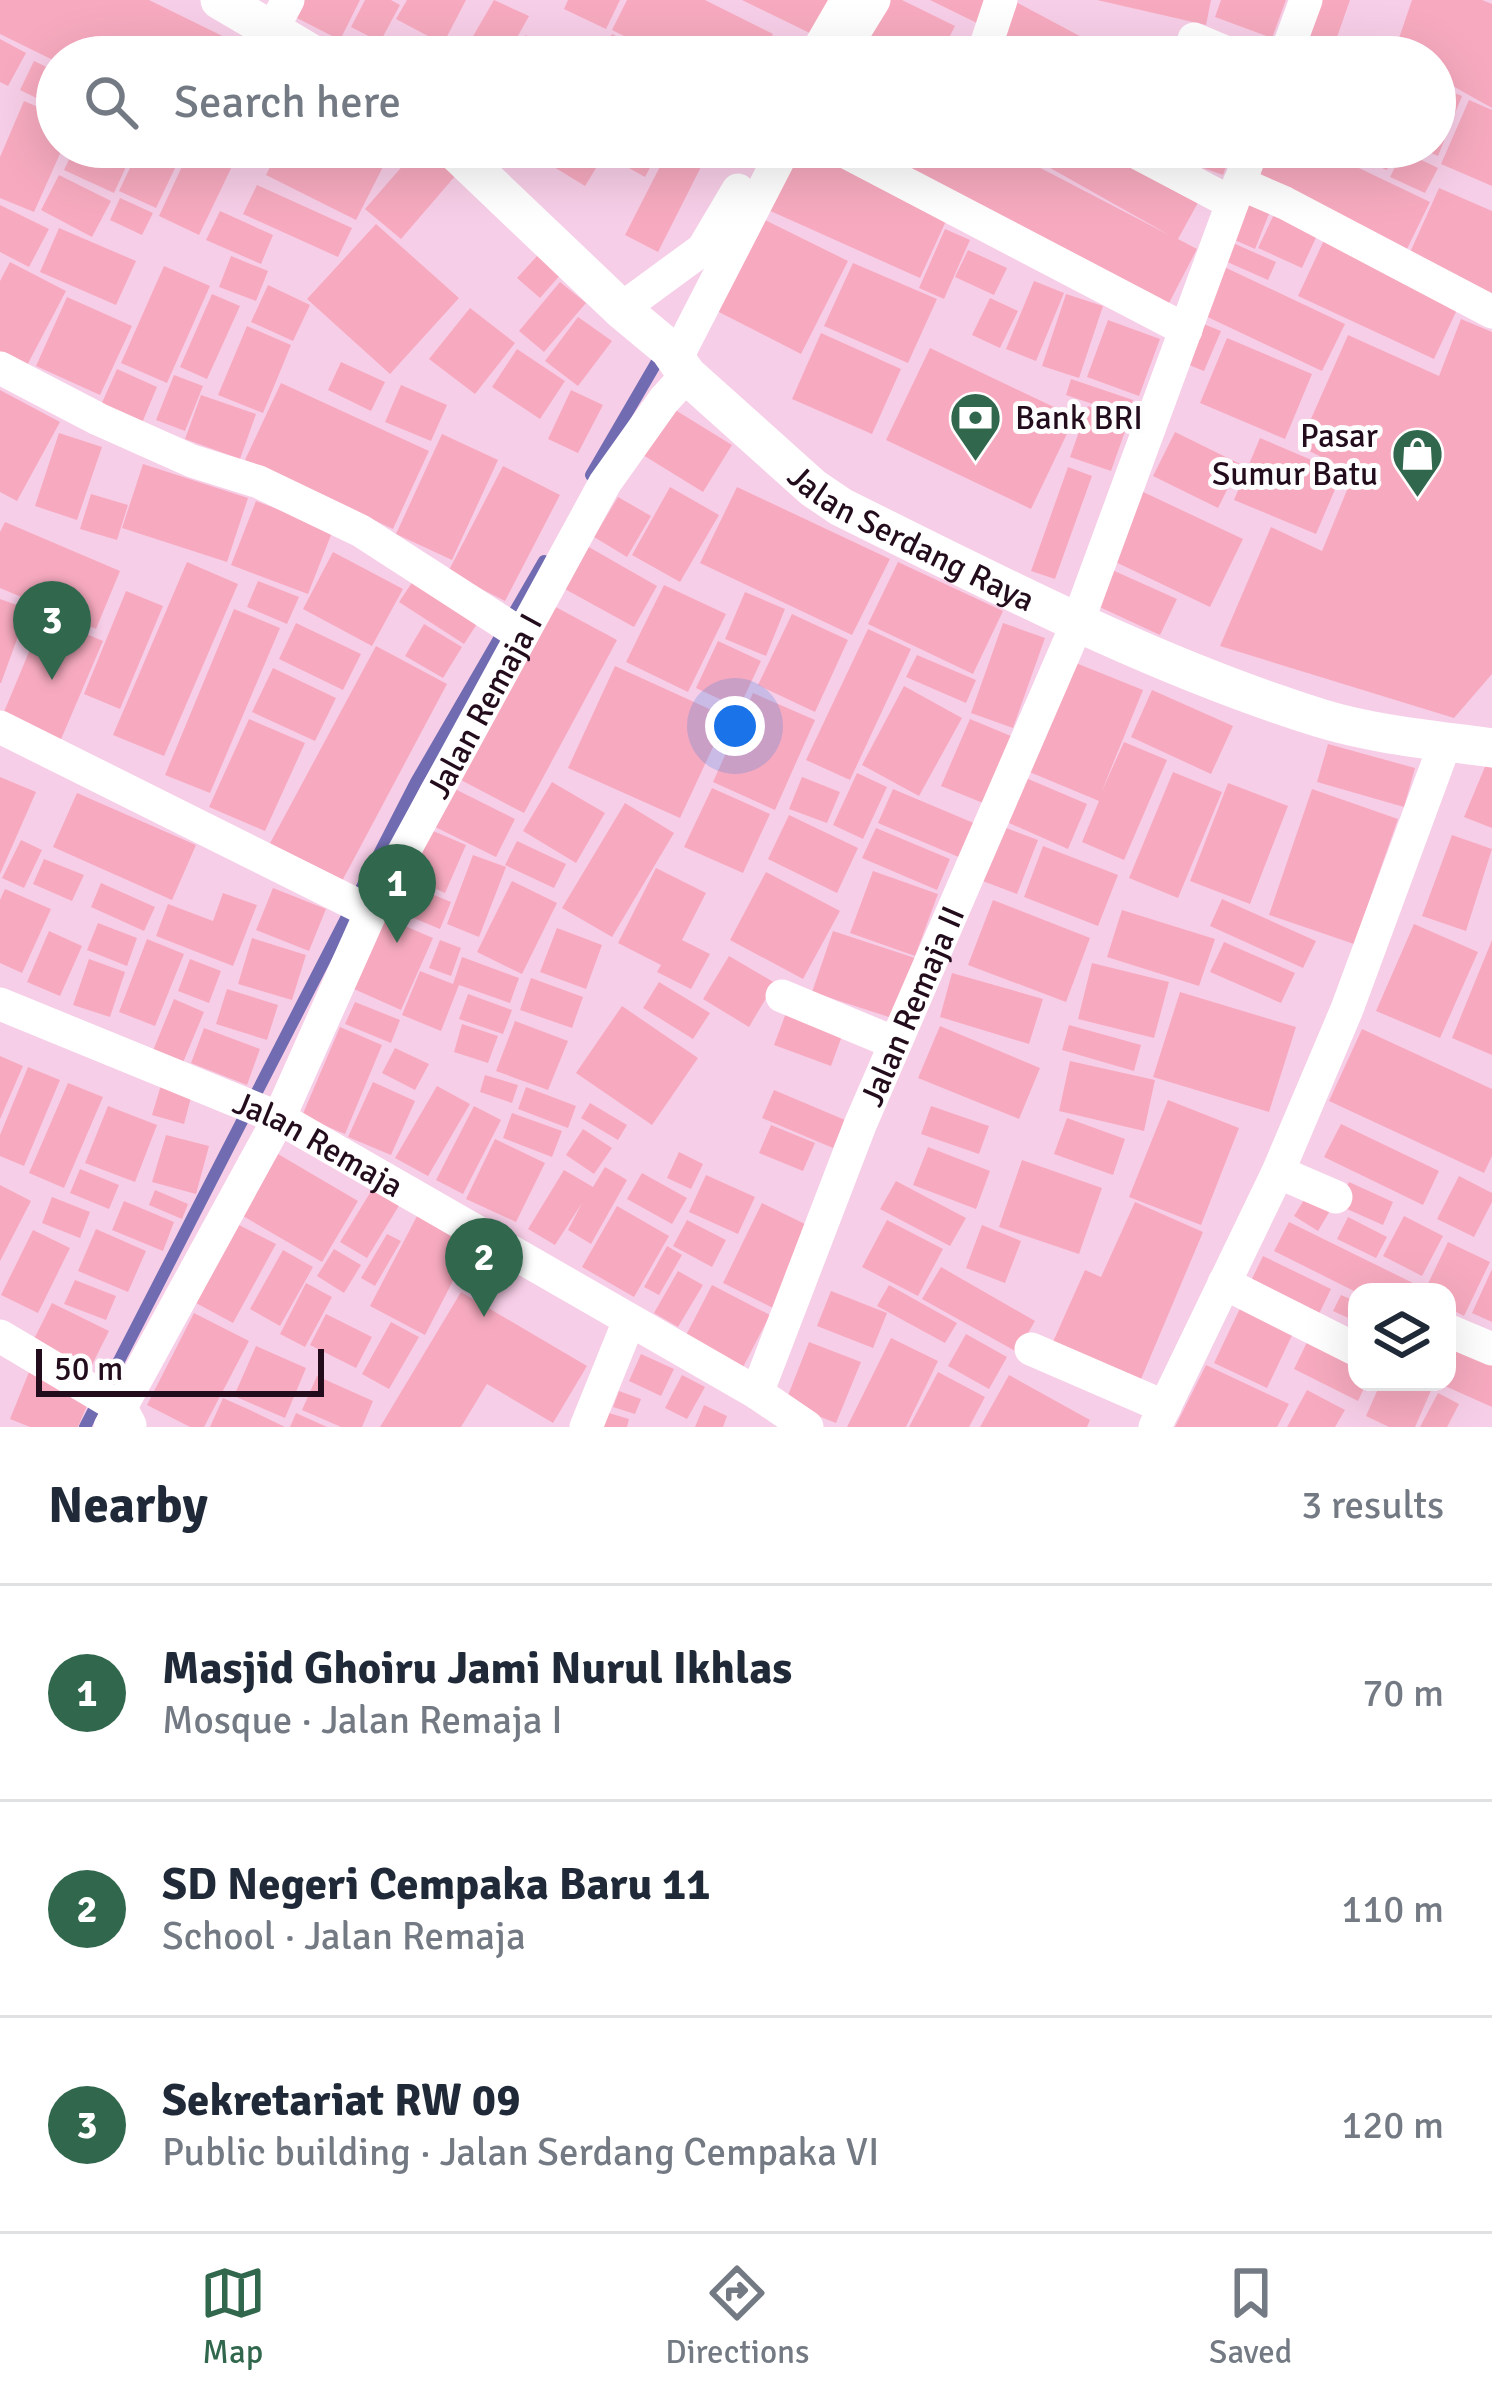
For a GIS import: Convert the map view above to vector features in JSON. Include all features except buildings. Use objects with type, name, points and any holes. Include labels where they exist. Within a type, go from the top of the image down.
[{"type":"street","points":[[220,0],[280,15]]},
{"type":"street","points":[[826,36],[847,0]]},
{"type":"street","points":[[852,36],[874,0]]},
{"type":"street","points":[[989,36],[1001,0]]},
{"type":"street","points":[[1293,36],[1306,0]]},
{"type":"street","name":"Jalan Serdang Raya","points":[[473,168],[813,488],[841,507],[1077,624],[1323,719],[1478,741]]},
{"type":"street","points":[[660,344],[703,249],[751,168]]},
{"type":"street","points":[[660,344],[772,168]]},
{"type":"street","points":[[876,168],[1186,330]]},
{"type":"street","points":[[1176,168],[1236,193],[1285,203],[1492,312]]},
{"type":"street","name":"Jalan Remaja II","points":[[757,1393],[895,1043],[1077,624],[1245,168]]},
{"type":"street","name":"Jalan Remaja I","points":[[110,1410],[270,1114],[358,906],[507,625],[664,400],[660,344]]},
{"type":"street","points":[[0,368],[98,419],[192,461],[259,482],[361,531],[507,625]]},
{"type":"street","points":[[0,727],[358,906]]},
{"type":"street","points":[[1030,1349],[1160,1417],[1278,1172],[1347,1009],[1478,741]]},
{"type":"street","points":[[782,996],[895,1043]]},
{"type":"street","name":"Jalan Remaja","points":[[0,1004],[270,1114],[757,1393],[807,1427]]},
{"type":"street","points":[[1278,1172],[1336,1197]]},
{"type":"street","points":[[1223,1282],[1348,1345]]},
{"type":"street","points":[[586,1427],[629,1322]]},
{"type":"street","points":[[1456,1334],[1492,1349]]},
{"type":"street","points":[[0,1336],[110,1410]]},
{"type":"waterway","points":[[591,475],[662,353]]},
{"type":"waterway","points":[[85,1427],[416,782],[544,561]]},
{"type":"place","name":"Bank BRI","points":[[976,463]]},
{"type":"place","name":"Pasar Sumur Batu","points":[[1417,500]]},
{"type":"place","name":"Sekretariat RW 09","points":[[52,680]]},
{"type":"place","name":"Masjid Ghoiru Jami Nurul Ikhlas","points":[[397,943]]},
{"type":"place","name":"SD Negeri Cempaka Baru 11","points":[[484,1317]]}]
